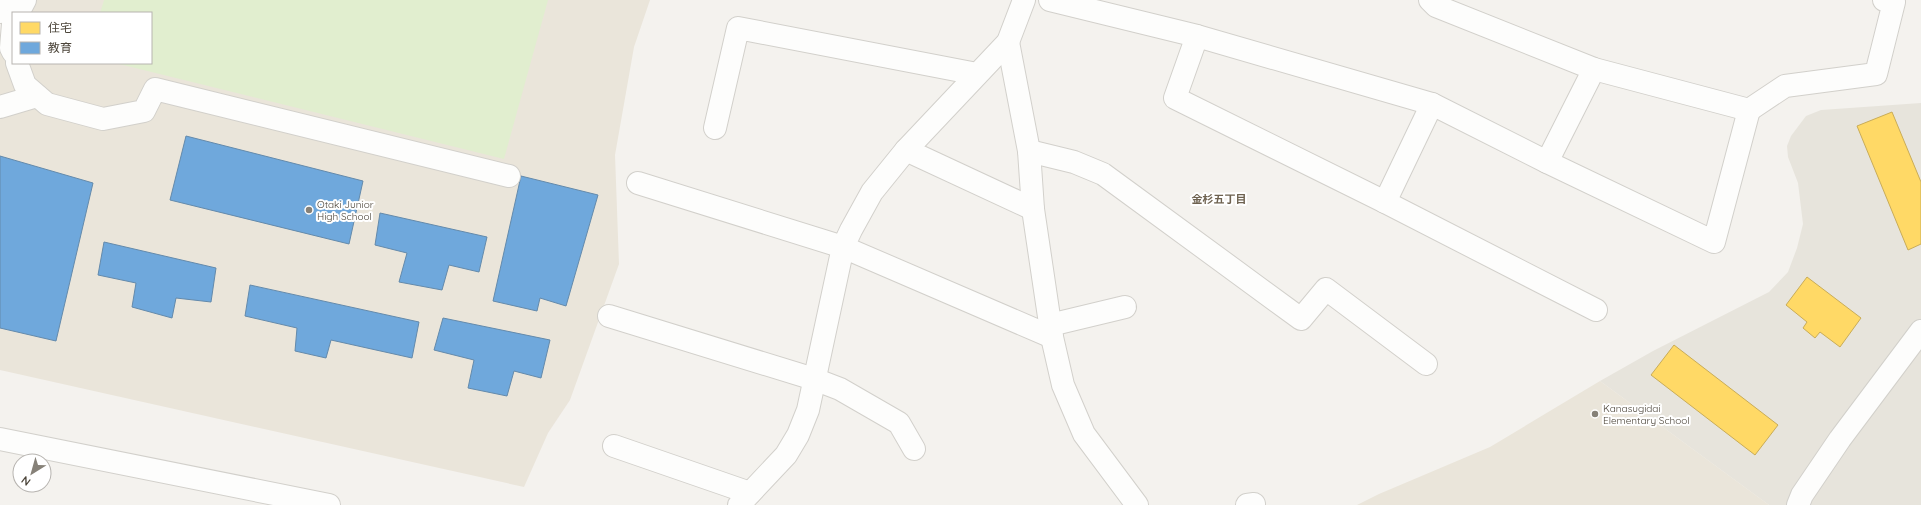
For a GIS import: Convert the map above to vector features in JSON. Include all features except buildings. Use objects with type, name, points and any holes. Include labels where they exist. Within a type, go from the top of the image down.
[{"type":"street","points":[[0,12],[3,0]]},
{"type":"street","points":[[19,12],[25,0]]},
{"type":"street","points":[[614,446],[744,499],[786,455],[798,435],[808,410],[843,247],[872,192],[906,150],[1008,42],[1024,0]]},
{"type":"street","points":[[1050,0],[1197,36],[1432,104],[1547,162],[1714,242],[1749,110],[1785,86],[1876,74],[1894,2],[1884,0]]},
{"type":"street","points":[[1430,0],[1436,6],[1594,69],[1749,110]]},
{"type":"street","points":[[715,128],[738,28],[977,74]]},
{"type":"street","points":[[12,36],[12,50]]},
{"type":"street","points":[[1197,36],[1175,98],[1385,202],[1596,310]]},
{"type":"street","points":[[1008,42],[1029,151],[1033,210],[1051,331],[1063,385],[1084,434],[1137,505]]},
{"type":"street","points":[[17,64],[25,85],[47,104],[103,119],[144,112],[155,89],[509,176]]},
{"type":"street","points":[[1547,162],[1594,69]]},
{"type":"street","points":[[0,107],[37,96]]},
{"type":"street","points":[[1385,202],[1432,104]]},
{"type":"street","points":[[906,150],[1033,210]]},
{"type":"street","points":[[1029,151],[1074,162],[1103,174],[1301,319],[1326,289],[1426,364]]},
{"type":"street","points":[[638,183],[843,247],[1051,331],[1124,307]]},
{"type":"street","points":[[610,316],[814,379],[840,389],[899,423],[914,449]]},
{"type":"street","points":[[1798,505],[1802,496],[1840,439],[1921,331]]},
{"type":"street","points":[[0,439],[329,505]]},
{"type":"shaded area","name":"Otaki Junior High School","points":[[13,0],[650,0],[634,47],[615,155],[619,264],[570,400],[548,433],[524,487],[0,370],[0,44]]},
{"type":"shaded area","points":[[1921,103],[1921,505],[1769,505],[1600,381],[1653,351],[1769,292],[1788,272],[1797,248],[1803,224],[1798,183],[1788,157],[1787,146],[1791,136],[1806,116],[1821,110]]},
{"type":"shaded area","name":"Kanasugidai Elementary School","points":[[1600,381],[1769,505],[1357,505],[1379,494],[1490,447]]},
{"type":"green space","points":[[104,0],[548,0],[504,159],[119,64],[152,64],[152,12],[100,12]]},
{"type":"place","name":"Otaki Junior High School","points":[[309,210]]},
{"type":"place","name":"Kanasugidai Elementary School","points":[[1595,414]]},
{"type":"district","name":"金杉五丁目","points":[[1219,199]]}]
